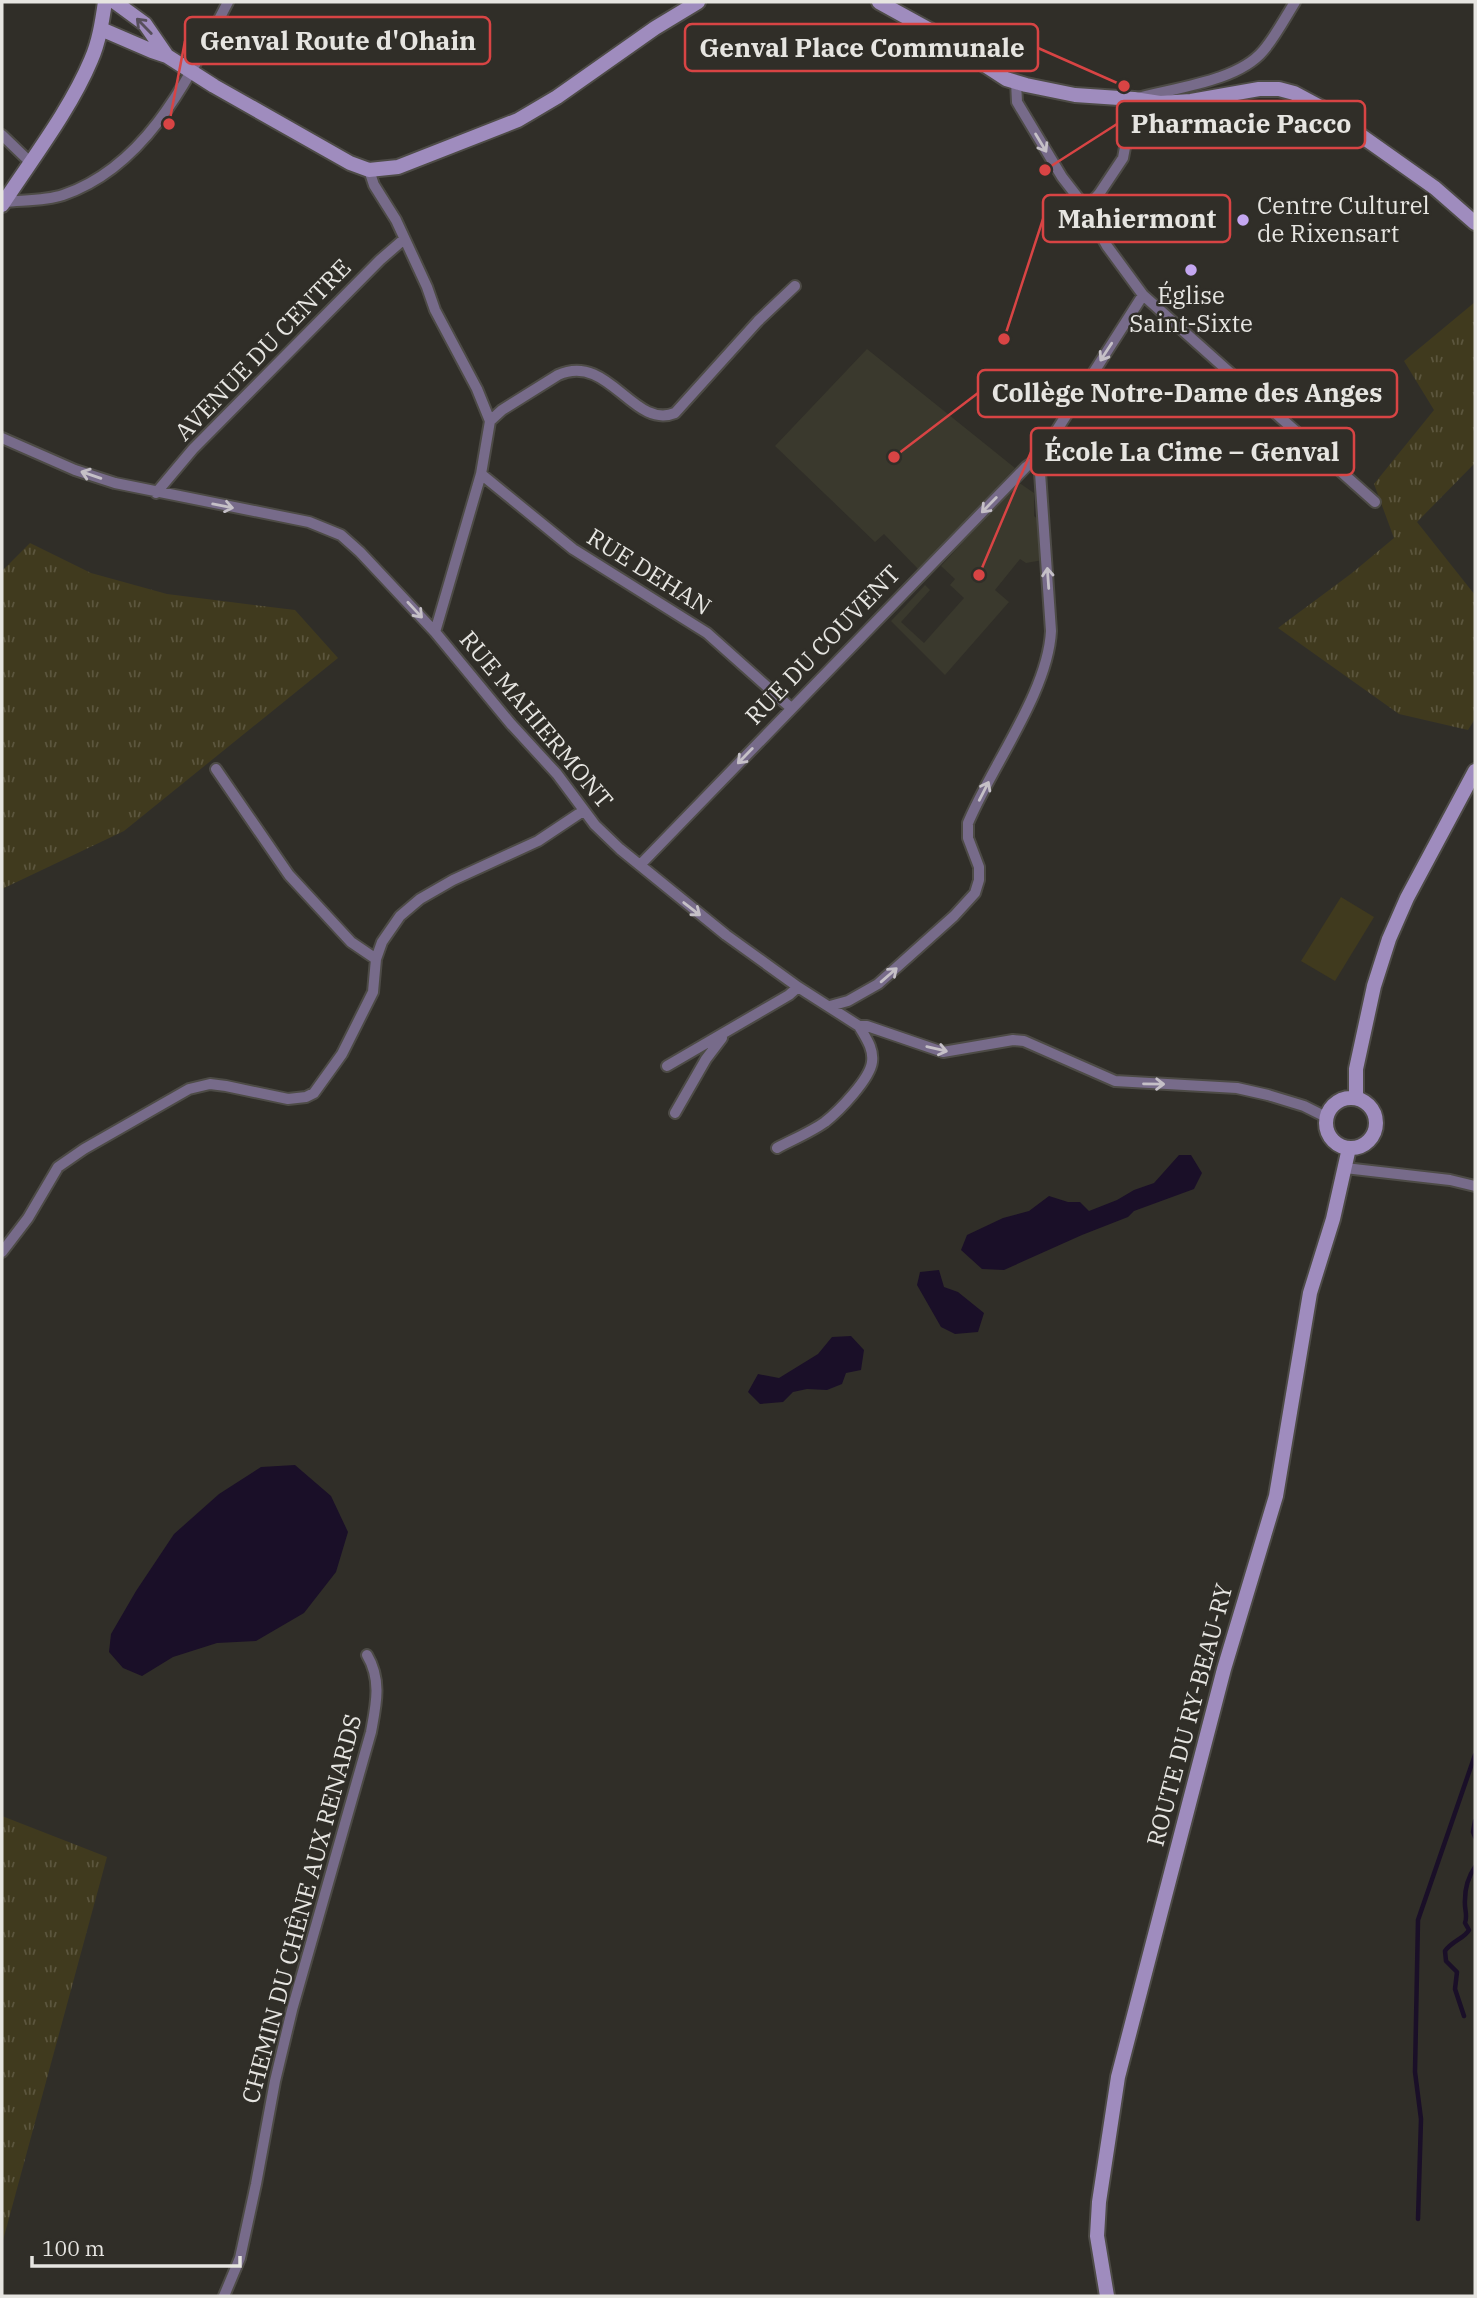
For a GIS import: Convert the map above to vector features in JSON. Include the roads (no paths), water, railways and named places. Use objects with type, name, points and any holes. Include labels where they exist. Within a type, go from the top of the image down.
[{"type":"street","points":[[3,203],[76,89],[91,60],[101,29],[105,2]]},
{"type":"street","points":[[115,2],[145,24],[167,56]]},
{"type":"street","points":[[3,203],[62,195],[87,184],[130,153],[176,100],[228,2]]},
{"type":"street","points":[[101,29],[167,56],[350,163],[369,170],[398,167],[518,120],[557,97],[655,28],[694,5],[710,2]]},
{"type":"street","points":[[879,2],[937,34],[1006,79],[1075,95],[1160,103],[1259,89],[1279,89],[1294,93],[1322,108],[1435,188],[1475,223]]},
{"type":"street","points":[[1133,99],[1232,74],[1249,64],[1262,52],[1295,2]]},
{"type":"street","points":[[1016,82],[1017,102],[1062,177],[1086,208],[1107,246],[1143,295],[1374,502]]},
{"type":"street","points":[[1086,208],[1099,194],[1123,158],[1133,99]]},
{"type":"street","points":[[2,135],[30,162]]},
{"type":"street","points":[[369,170],[374,185],[396,220],[435,310],[477,389],[490,421],[502,410],[558,375],[579,370],[604,379],[651,415],[666,416],[675,413],[758,321],[795,286]]},
{"type":"street","name":"AVENUE DU CENTRE","points":[[156,493],[193,449],[403,240]]},
{"type":"street","name":"RUE DU COUVENT","points":[[640,865],[1026,467],[1039,458],[1143,295]]},
{"type":"street","name":"RUE MAHIERMONT","points":[[490,421],[481,474],[435,632],[503,715],[557,774],[583,811],[620,849],[686,905],[798,987],[859,1026],[867,1026],[943,1052],[1013,1040],[1024,1041],[1115,1081],[1237,1088],[1268,1094],[1304,1106],[1326,1117]]},
{"type":"street","points":[[2,438],[75,470],[116,483],[297,520],[334,531],[360,552],[435,632]]},
{"type":"street","points":[[830,1006],[848,1001],[878,984],[954,916],[975,893],[979,867],[968,838],[968,823],[1049,658],[1051,631],[1039,458]]},
{"type":"street","name":"RUE DEHAN","points":[[481,474],[573,549],[706,633],[791,708]]},
{"type":"street","points":[[216,769],[289,875],[351,943],[376,959]]},
{"type":"street","points":[[1356,1098],[1356,1069],[1374,986],[1389,939],[1407,898],[1475,771]]},
{"type":"street","points":[[2,1252],[28,1218],[58,1167],[84,1149],[198,1086],[226,1086],[288,1099],[314,1093],[342,1054],[373,992],[376,959],[390,929],[400,916],[453,880],[538,841],[583,811]]},
{"type":"street","points":[[667,1066],[726,1033],[798,987]]},
{"type":"street","points":[[776,1148],[825,1122],[865,1077],[872,1065],[872,1054],[859,1026]]},
{"type":"street","points":[[675,1112],[706,1059],[726,1033]]},
{"type":"street","points":[[1346,1098],[1356,1098],[1370,1107],[1376,1122],[1375,1130],[1365,1143],[1349,1148],[1331,1137],[1327,1131],[1326,1117],[1338,1102],[1346,1098]]},
{"type":"street","name":"ROUTE DU RY-BEAU-RY","points":[[1107,2296],[1097,2236],[1098,2202],[1118,2077],[1224,1669],[1276,1496],[1310,1293],[1333,1219],[1349,1148]]},
{"type":"street","points":[[1345,1168],[1450,1180],[1475,1186]]},
{"type":"street","name":"CHEMIN DU CHÊNE AUX RENARDS","points":[[224,2296],[240,2258],[292,2010],[371,1732],[377,1683],[367,1655]]},
{"type":"waterway","points":[[1418,2219],[1421,2119],[1415,2072],[1418,1920],[1475,1755]]},
{"type":"waterway","points":[[1475,1821],[1475,1837]]},
{"type":"waterway","points":[[1464,2016],[1455,1989],[1457,1972],[1446,1961],[1445,1951],[1469,1930],[1465,1923],[1465,1896],[1475,1867]]},
{"type":"place","name":"Genval Place Communale","points":[[1124,86]]},
{"type":"place","name":"Genval Route d'Ohain","points":[[169,124]]},
{"type":"place","name":"Pharmacie Pacco","points":[[1045,170]]},
{"type":"place","name":"Centre Culturel de Rixensart","points":[[1243,220]]},
{"type":"place","name":"Église Saint-Sixte","points":[[1191,270]]},
{"type":"place","name":"Mahiermont","points":[[1004,339]]},
{"type":"place","name":"Collège Notre-Dame des Anges","points":[[894,457]]},
{"type":"place","name":"École La Cime – Genval","points":[[979,575]]}]
